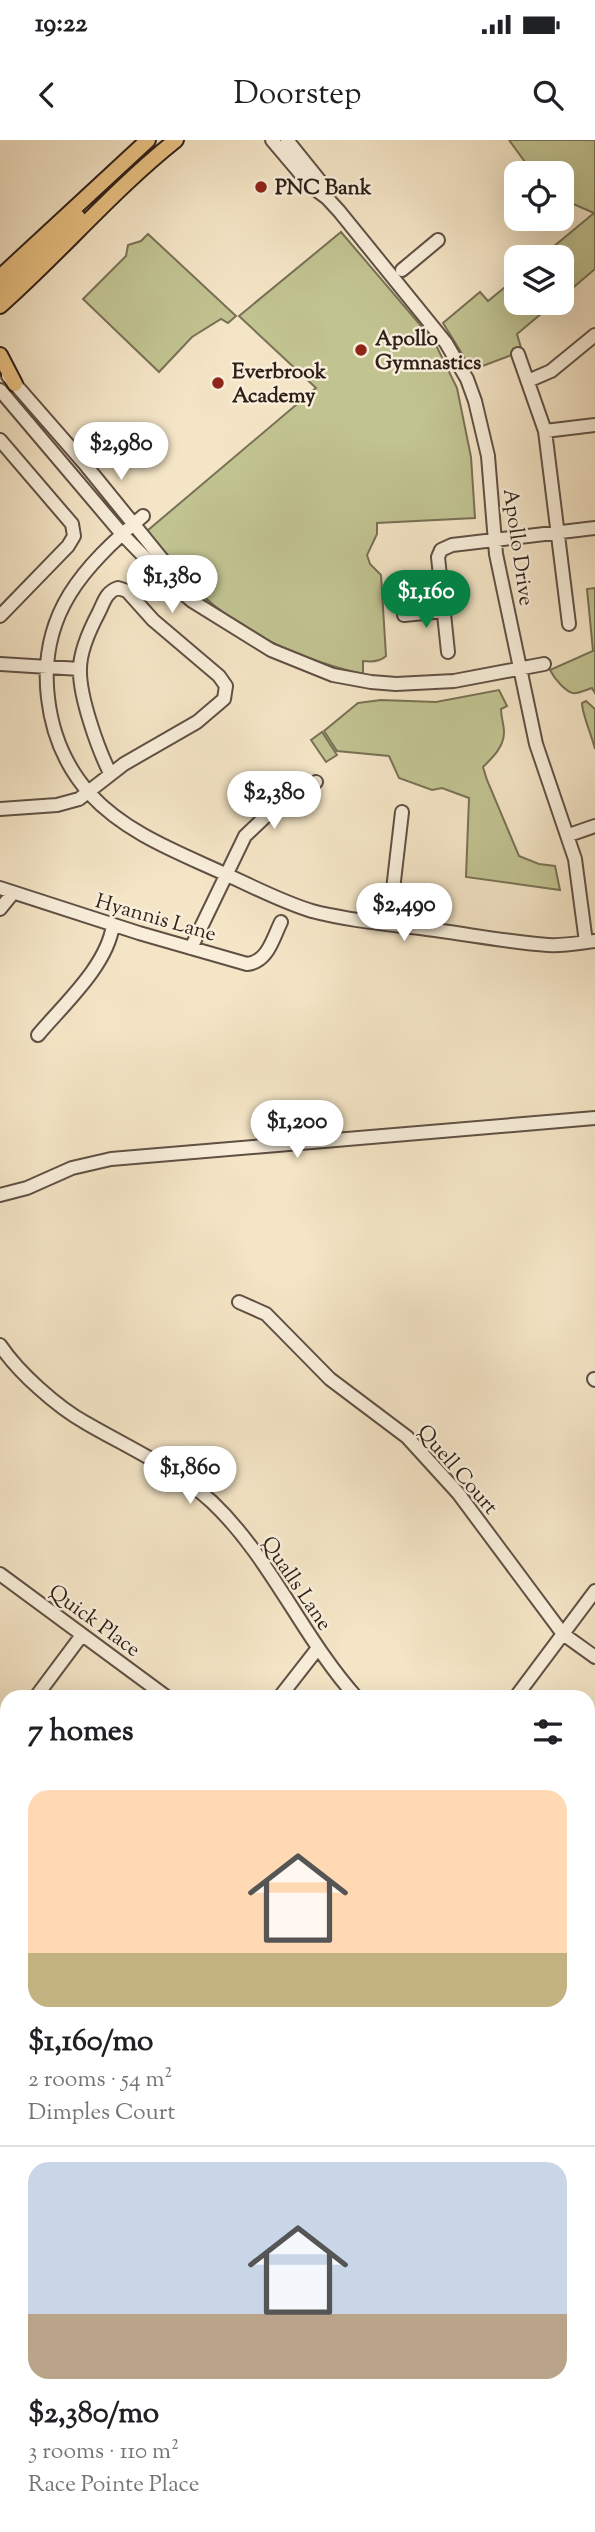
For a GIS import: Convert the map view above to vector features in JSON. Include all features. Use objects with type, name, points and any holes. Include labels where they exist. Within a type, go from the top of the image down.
[{"type":"main road","points":[[0,277],[148,140]]},
{"type":"main road","points":[[0,306],[45,267],[130,180],[176,140]]},
{"type":"main road","points":[[0,292],[85,210],[119,174],[131,155]]},
{"type":"main road","points":[[0,321],[19,289]]},
{"type":"main road","points":[[0,355],[15,384]]},
{"type":"street","name":"Apollo Drive","points":[[272,140],[311,186],[327,198],[446,343],[467,379],[481,420],[488,456],[494,541],[520,668],[541,760],[569,835],[590,942]]},
{"type":"street","name":"Apollo Drive","points":[[287,140],[320,181],[327,198]]},
{"type":"street","points":[[402,270],[438,240]]},
{"type":"street","points":[[528,381],[551,371],[595,335]]},
{"type":"street","points":[[518,354],[545,431],[569,624]]},
{"type":"street","points":[[0,367],[138,520],[182,582],[220,618]]},
{"type":"street","points":[[0,390],[122,534],[179,591],[283,656],[321,671],[358,680],[396,684],[433,684],[544,664]]},
{"type":"street","points":[[545,431],[595,425]]},
{"type":"street","points":[[0,440],[72,524],[74,536],[68,546],[0,616]]},
{"type":"street","points":[[138,520],[96,557],[74,586],[56,623],[47,667],[49,704],[54,729],[68,763],[88,792],[118,820],[135,831],[274,897],[310,910],[389,924],[548,945],[590,942]]},
{"type":"street","points":[[448,652],[438,557],[441,550],[452,545],[595,528]]},
{"type":"street","points":[[0,809],[68,803],[88,792],[110,773],[205,717],[224,699],[226,686],[219,676],[163,629],[127,591],[118,588],[108,594],[95,620],[80,669],[98,745],[110,773]]},
{"type":"street","points":[[404,615],[444,611]]},
{"type":"street","points":[[0,664],[80,669]]},
{"type":"street","points":[[191,948],[245,836],[254,826],[316,782]]},
{"type":"street","points":[[389,924],[402,812]]},
{"type":"street","points":[[569,835],[595,826]]},
{"type":"street","name":"Hyannis Lane","points":[[0,888],[247,964],[264,956],[281,922]]},
{"type":"street","points":[[0,909],[13,893]]},
{"type":"street","points":[[38,1035],[101,959],[114,925]]},
{"type":"street","points":[[0,1195],[27,1188],[72,1168],[111,1158],[595,1118]]},
{"type":"street","name":"Quell Court","points":[[239,1302],[266,1314],[330,1379],[407,1437],[458,1493],[563,1634],[595,1657]]},
{"type":"street","name":"Qualls Lane","points":[[0,1345],[12,1361],[73,1415],[161,1465],[209,1500],[232,1523],[269,1571],[331,1668],[350,1690]]},
{"type":"street","name":"Quick Place","points":[[0,1574],[156,1690]]},
{"type":"street","points":[[521,1690],[595,1591]]},
{"type":"street","points":[[42,1690],[82,1635]]},
{"type":"street","points":[[285,1690],[318,1648]]},
{"type":"green space","points":[[509,140],[595,140],[595,269],[574,287],[574,245],[555,245],[594,213],[574,204],[574,161],[524,161]]},
{"type":"green space","points":[[341,232],[434,341],[457,388],[471,457],[475,518],[377,523],[377,534],[367,555],[370,564],[381,575],[386,656],[375,661],[363,661],[363,674],[287,649],[241,624],[199,592],[147,531],[316,388],[239,316]]},
{"type":"green space","points":[[148,234],[236,316],[228,323],[221,319],[192,337],[159,372],[83,299],[126,256],[128,245],[141,241]]},
{"type":"green space","points":[[504,288],[504,315],[540,315],[517,334],[522,351],[472,370],[443,323],[480,292],[488,301]]},
{"type":"green space","points":[[595,588],[595,693],[592,688],[572,693],[559,683],[550,670],[593,651],[587,589]]},
{"type":"green space","points":[[499,690],[507,706],[501,709],[504,737],[497,751],[483,767],[519,856],[539,864],[555,866],[560,890],[466,877],[469,798],[442,788],[432,790],[399,778],[389,756],[337,751],[324,731],[358,703],[381,700],[436,702]]},
{"type":"green space","points":[[586,701],[595,709],[595,749],[582,708],[582,703]]},
{"type":"green space","points":[[322,732],[337,755],[326,762],[311,740]]},
{"type":"place","name":"PNC Bank","points":[[261,187]]},
{"type":"place","name":"Apollo Gymnastics","points":[[361,350]]},
{"type":"place","name":"Everbrook Academy","points":[[218,383]]}]
